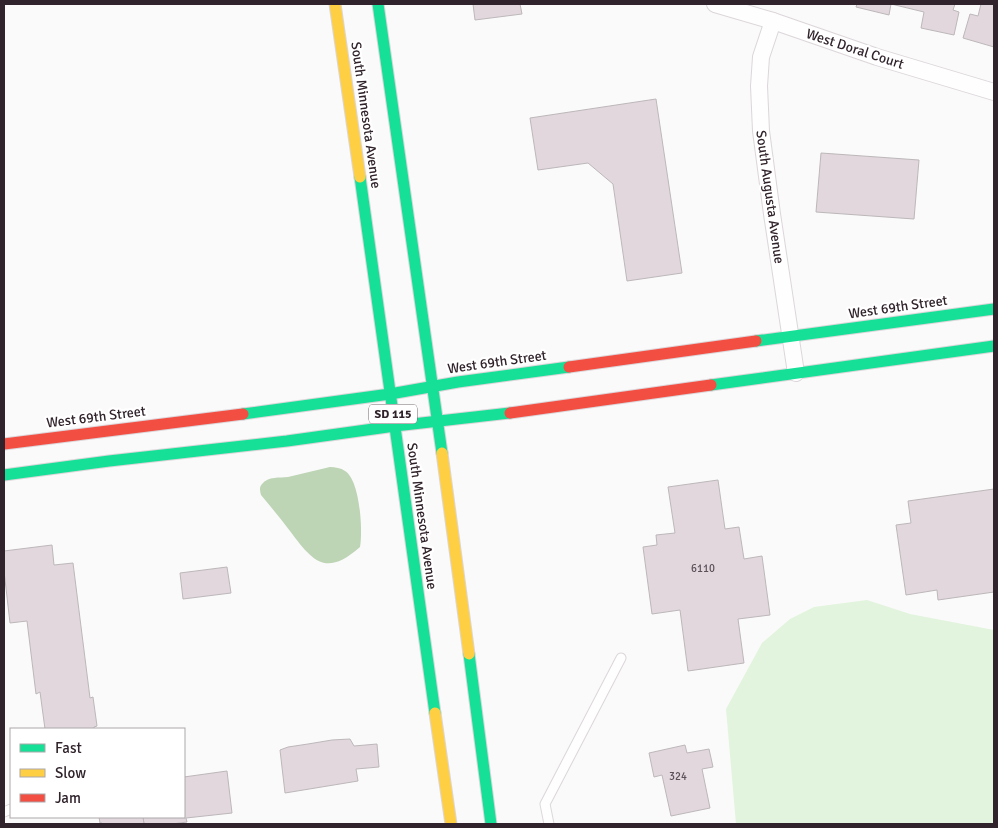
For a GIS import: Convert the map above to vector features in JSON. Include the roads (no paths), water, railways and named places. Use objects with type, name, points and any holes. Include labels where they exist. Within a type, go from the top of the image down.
[{"type":"main road","name":"South Minnesota Avenue","points":[[335,4],[450,824]]},
{"type":"main road","name":"South Minnesota Avenue","points":[[378,4],[438,422],[491,824]]},
{"type":"main road","name":"West 69th Street","points":[[4,444],[390,394],[433,386],[994,309]]},
{"type":"main road","points":[[4,475],[438,422],[994,346]]},
{"type":"street","name":"West Doral Court","points":[[715,4],[876,57],[994,92]]},
{"type":"street","name":"South Augusta Avenue","points":[[773,22],[761,57],[759,86],[761,131],[796,373]]},
{"type":"lane","points":[[549,824],[545,804],[621,658]]}]
